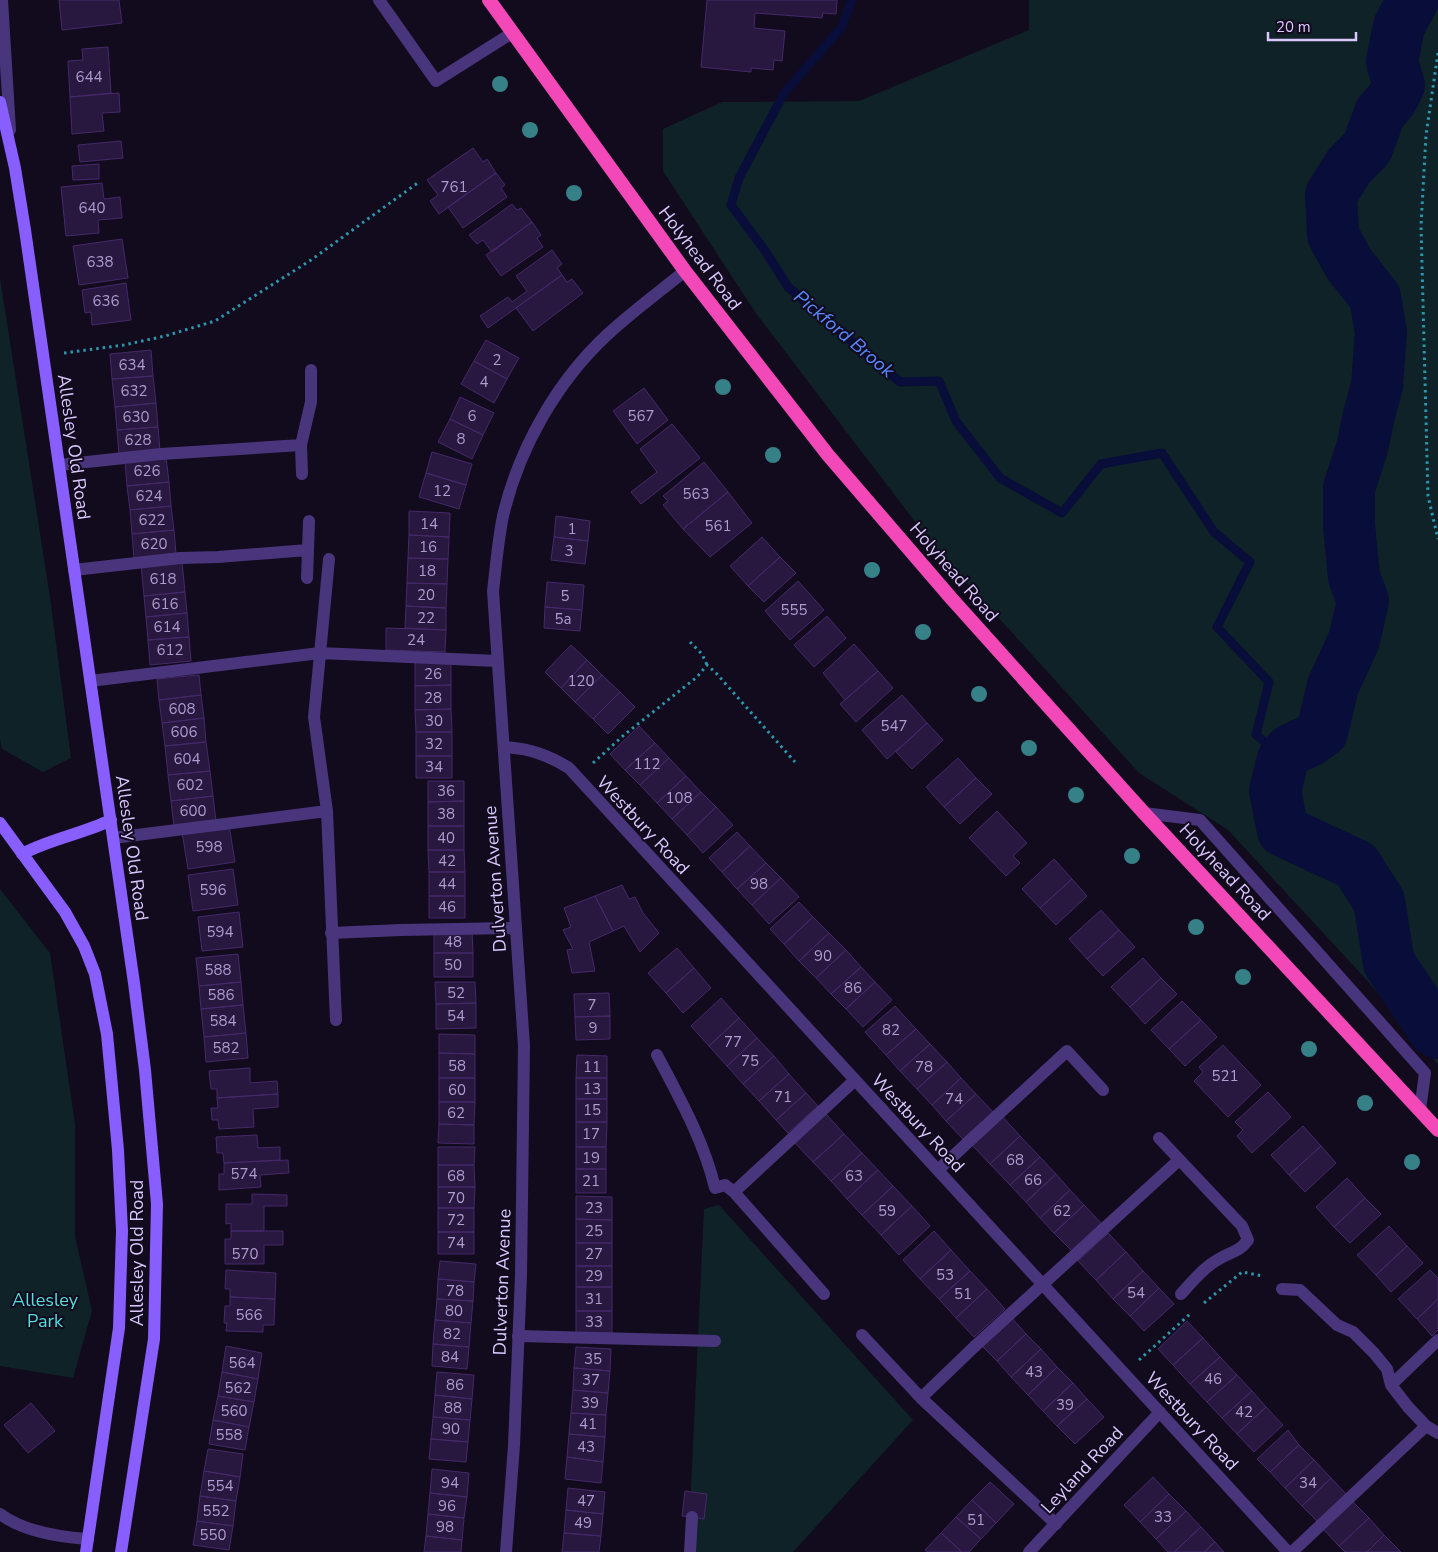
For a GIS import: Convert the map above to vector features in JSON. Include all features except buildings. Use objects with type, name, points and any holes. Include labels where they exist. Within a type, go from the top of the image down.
[{"type":"highway","name":"Holyhead Road","points":[[488,0],[685,271],[828,456],[951,598],[1144,813],[1438,1130]]},
{"type":"main road","name":"Allesley Old Road","points":[[0,102],[12,151],[24,221],[114,838],[145,1070],[157,1204],[154,1339],[121,1552]]},
{"type":"main road","points":[[22,854],[92,830],[111,820]]},
{"type":"main road","name":"Allesley Old Road","points":[[0,823],[65,912],[84,946],[95,974],[107,1034],[118,1140],[122,1231],[119,1328],[87,1546]]},
{"type":"street","name":"Allesley Old Road","points":[[2,0],[12,151]]},
{"type":"street","points":[[379,0],[436,81],[512,32]]},
{"type":"street","name":"Dulverton Avenue","points":[[506,1552],[514,1446],[521,1276],[524,1046],[493,591],[499,539],[503,516],[524,454],[558,394],[585,358],[607,335],[685,271]]},
{"type":"street","points":[[302,474],[301,445],[311,402],[311,370]]},
{"type":"street","points":[[59,465],[161,454],[301,445]]},
{"type":"street","points":[[307,578],[308,520]]},
{"type":"street","points":[[74,570],[180,558],[308,550]]},
{"type":"street","points":[[329,559],[314,717],[327,811],[336,1020]]},
{"type":"street","points":[[90,681],[320,653],[497,661]]},
{"type":"street","name":"Westbury Road","points":[[504,747],[523,748],[539,753],[568,768],[1160,1412],[1285,1551]]},
{"type":"street","points":[[114,838],[327,811]]},
{"type":"street","points":[[1144,813],[1200,820],[1425,1073],[1420,1110]]},
{"type":"street","points":[[331,933],[516,928]]},
{"type":"street","points":[[938,1170],[1067,1052],[1102,1090]]},
{"type":"street","points":[[657,1055],[677,1092],[701,1145],[711,1170],[715,1188],[725,1185],[734,1192],[824,1294]]},
{"type":"street","points":[[734,1192],[855,1080]]},
{"type":"street","points":[[1159,1138],[1242,1226],[1248,1240],[1241,1249],[1218,1259],[1193,1280],[1181,1294]]},
{"type":"street","points":[[921,1398],[974,1347],[1179,1160]]},
{"type":"street","points":[[1282,1289],[1300,1290],[1337,1325],[1353,1332],[1387,1369],[1391,1385],[1408,1407],[1426,1426],[1438,1433]]},
{"type":"street","points":[[862,1335],[921,1398],[1056,1524]]},
{"type":"street","points":[[518,1336],[715,1341]]},
{"type":"street","points":[[1391,1385],[1438,1340]]},
{"type":"street","name":"Leyland Road","points":[[1030,1552],[1160,1412]]},
{"type":"street","points":[[1285,1551],[1426,1426]]},
{"type":"street","points":[[0,1514],[29,1529],[87,1546]]},
{"type":"street","points":[[690,1552],[692,1517]]},
{"type":"path","points":[[1438,53],[1426,135],[1420,226],[1428,496],[1438,540]]},
{"type":"path","points":[[43,356],[124,345],[165,336],[215,321],[311,260],[419,182]]},
{"type":"path","points":[[690,642],[702,654],[707,666],[716,673],[795,762]]},
{"type":"path","points":[[576,778],[624,735],[697,677],[707,666]]},
{"type":"path","points":[[1124,1373],[1174,1327],[1242,1272],[1262,1276]]},
{"type":"green space","points":[[1029,0],[1438,0],[1438,1064],[1364,977],[1228,830],[1139,773],[932,544],[755,312],[663,171],[663,129],[722,102],[859,101],[1029,30]]},
{"type":"green space","points":[[0,278],[50,597],[71,758],[43,772],[2,749],[0,739]]},
{"type":"green space","name":"Allesley Park","points":[[0,889],[50,953],[75,1124],[75,1236],[92,1311],[73,1378],[0,1366]]},
{"type":"green space","points":[[719,1205],[913,1420],[793,1552],[688,1552],[704,1209]]},
{"type":"waterway","name":"Pickford Brook","points":[[852,0],[841,28],[784,93],[739,178],[731,205],[766,252],[788,287],[900,382],[939,381],[956,421],[1000,478],[1062,513],[1101,464],[1162,453],[1214,532],[1250,562],[1217,627],[1269,682],[1256,735],[1276,750],[1283,759]]},
{"type":"waterway","points":[[1413,0],[1399,26],[1392,62],[1399,85],[1392,99],[1380,113],[1367,148],[1349,166],[1331,195],[1333,235],[1349,264],[1375,297],[1381,332],[1377,386],[1362,448],[1349,488],[1349,525],[1354,577],[1363,601],[1354,640],[1333,686],[1322,732],[1290,750],[1283,759],[1275,791],[1283,831],[1356,865],[1379,901],[1389,963],[1434,1030],[1438,1033]]}]
